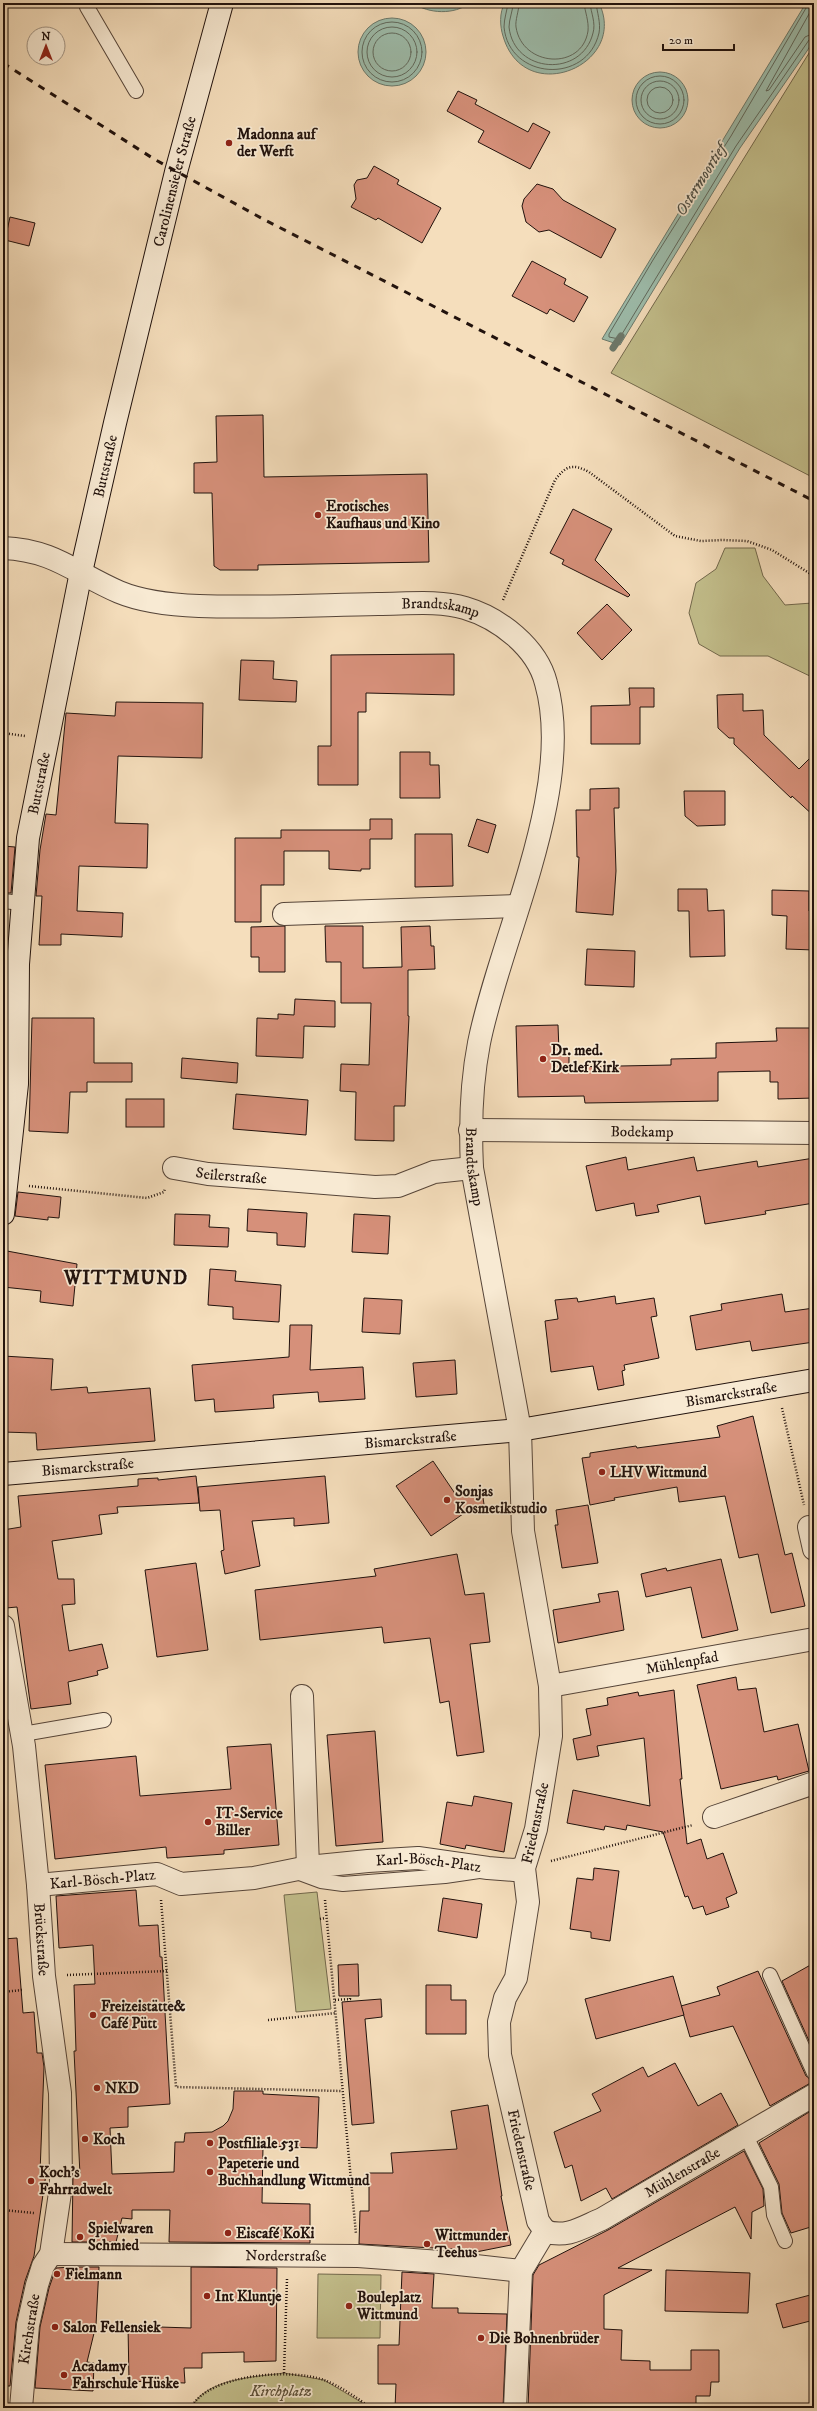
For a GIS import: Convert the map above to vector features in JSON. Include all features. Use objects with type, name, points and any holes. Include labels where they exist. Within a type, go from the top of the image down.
[{"type":"street","name":"Carolinensieler Straße","points":[[131,360],[176,172],[222,3]]},
{"type":"street","name":"Buttstraße","points":[[3,1214],[17,1084],[18,964],[12,902],[28,838],[81,572],[131,360]]},
{"type":"street","name":"Brandtskamp","points":[[3,548],[37,552],[62,561],[121,593],[158,603],[198,606],[438,605],[464,608],[494,620],[511,633],[535,659],[546,682],[553,721],[551,772],[541,826],[518,906],[496,973],[479,1043],[472,1095],[470,1130],[472,1168],[520,1430]]},
{"type":"street","points":[[284,914],[518,906]]},
{"type":"street","name":"Bodekamp","points":[[470,1130],[814,1133]]},
{"type":"street","name":"Seilerstraße","points":[[174,1168],[208,1174],[375,1187],[398,1186],[434,1172],[472,1168]]},
{"type":"street","name":"Bismarckstraße","points":[[3,1474],[520,1430],[814,1380]]},
{"type":"street","name":"Friedenstraße","points":[[520,1430],[523,1531],[550,1686],[551,1736],[536,1829],[524,1868],[528,1902],[516,1978],[505,1998],[498,2022],[500,2048],[538,2221],[545,2231]]},
{"type":"street","points":[[809,1527],[814,1550]]},
{"type":"street","name":"Brückstraße","points":[[3,1626],[23,1734],[38,1885],[44,1976],[60,2093],[61,2186],[51,2254]]},
{"type":"street","name":"Mühlenpfad","points":[[550,1686],[814,1639]]},
{"type":"street","points":[[302,1696],[308,1873]]},
{"type":"street","points":[[714,1817],[814,1783]]},
{"type":"street","name":"Karl-Bösch-Platz","points":[[38,1885],[157,1874],[181,1884],[308,1873],[418,1858],[488,1868],[514,1870],[524,1868]]},
{"type":"street","name":"Mühlenstraße","points":[[545,2231],[555,2234],[565,2234],[602,2219],[814,2095]]},
{"type":"street","points":[[515,2408],[521,2271],[545,2231]]},
{"type":"street","name":"Norderstraße","points":[[51,2254],[287,2254],[358,2256],[440,2262],[521,2271]]},
{"type":"street","name":"Kirchstraße","points":[[21,2408],[23,2371],[30,2317],[43,2266],[51,2254]]},
{"type":"lane","points":[[89,3],[87,7],[136,91]]},
{"type":"lane","points":[[23,1734],[104,1720]]},
{"type":"lane","points":[[770,1976],[814,2073]]},
{"type":"lane","points":[[746,2136],[771,2187],[774,2215],[785,2241]]},
{"type":"path","points":[[494,620],[555,480],[563,469],[572,467],[580,467],[589,472],[676,536],[701,541],[723,540],[747,542],[772,550],[814,576]]},
{"type":"path","points":[[6,1184],[147,1198],[164,1192],[174,1168]]},
{"type":"path","points":[[776,1387],[809,1527]]},
{"type":"path","points":[[524,1868],[700,1824],[714,1817]]},
{"type":"path","points":[[308,1873],[335,2000],[342,2091],[354,2193],[358,2256]]},
{"type":"path","points":[[157,1874],[160,1885],[176,2087],[342,2091]]},
{"type":"path","points":[[320,1919],[325,1918]]},
{"type":"path","points":[[44,1976],[167,1971]]},
{"type":"path","points":[[335,2000],[350,1999],[350,1996]]},
{"type":"path","points":[[268,2020],[336,2013]]},
{"type":"path","points":[[3,2210],[57,2216]]},
{"type":"path","points":[[284,2373],[287,2254]]},
{"type":"path","points":[[191,2408],[195,2400],[223,2382],[284,2373],[324,2380],[371,2408]]},
{"type":"green space","points":[[814,45],[814,478],[611,373]]},
{"type":"green space","points":[[725,548],[755,548],[763,576],[785,605],[812,603],[814,606],[814,678],[768,656],[720,656],[699,644],[689,613],[696,583],[716,569]]},
{"type":"green space","points":[[317,1892],[331,2009],[296,2012],[284,1895]]},
{"type":"green space","name":"Bouleplatz Wittmund","points":[[318,2274],[381,2275],[380,2338],[317,2338]]},
{"type":"green space","name":"Kirchplatz","points":[[284,2373],[324,2380],[371,2408],[191,2408],[198,2398],[208,2390],[219,2385],[246,2378]]},
{"type":"water","points":[[413,3],[470,3],[457,10],[442,12],[419,7]]},
{"type":"water","points":[[505,3],[599,3],[604,25],[600,45],[587,60],[570,70],[551,74],[531,70],[514,58],[503,36],[501,20]]},
{"type":"water","points":[[806,3],[814,3],[814,40],[740,148],[620,345],[602,339]]},
{"type":"water","points":[[392,18],[405,21],[416,28],[423,39],[426,52],[423,65],[416,76],[405,83],[392,86],[379,83],[368,76],[361,65],[358,52],[361,39],[368,28],[379,21]]},
{"type":"water","points":[[655,72],[665,72],[680,80],[686,89],[688,100],[686,111],[680,120],[665,128],[655,128],[644,123],[637,116],[632,105],[632,95],[637,84],[644,77]]},
{"type":"building","points":[[458,91],[477,100],[475,104],[528,132],[533,123],[550,132],[530,169],[478,142],[484,131],[447,111]]},
{"type":"building","points":[[374,166],[399,180],[397,184],[441,208],[422,243],[378,218],[376,220],[351,207],[356,199],[354,185],[357,180],[367,178]]},
{"type":"building","points":[[537,184],[553,189],[563,200],[616,229],[601,258],[549,230],[539,232],[526,222],[522,206],[524,199]]},
{"type":"building","points":[[10,217],[35,223],[29,246],[5,240]]},
{"type":"building","points":[[532,261],[566,279],[564,284],[588,297],[574,322],[550,309],[547,314],[512,296]]},
{"type":"building","points":[[263,415],[264,477],[427,474],[429,562],[258,565],[258,570],[220,570],[214,566],[212,493],[194,493],[194,463],[217,462],[216,416]]},
{"type":"building","points":[[573,509],[612,529],[595,560],[630,595],[628,597],[562,564],[564,560],[550,553]]},
{"type":"building","points":[[607,604],[632,630],[602,660],[577,633]]},
{"type":"building","points":[[454,654],[454,695],[366,693],[366,712],[358,712],[358,785],[318,785],[318,746],[331,746],[331,655]]},
{"type":"building","points":[[241,660],[274,661],[273,679],[297,681],[296,702],[239,700]]},
{"type":"building","points":[[629,688],[654,688],[654,707],[640,707],[640,744],[591,744],[591,706],[630,705]]},
{"type":"building","points":[[743,694],[743,711],[763,710],[764,735],[799,769],[814,754],[814,816],[792,796],[791,798],[734,744],[734,738],[729,738],[718,728],[717,695]]},
{"type":"building","points":[[116,702],[203,703],[202,758],[118,756],[115,823],[148,824],[147,868],[79,866],[77,911],[123,913],[122,937],[61,934],[61,945],[39,945],[42,896],[36,896],[40,850],[46,814],[56,815],[66,713],[115,716]]},
{"type":"building","points":[[400,752],[430,752],[430,765],[439,765],[440,798],[400,798]]},
{"type":"building","points":[[619,788],[619,808],[614,808],[616,871],[613,915],[576,912],[579,857],[577,857],[576,810],[590,810],[590,789]]},
{"type":"building","points":[[684,791],[725,791],[725,825],[697,826],[685,816]]},
{"type":"building","points":[[370,819],[392,819],[392,839],[370,839],[370,869],[361,869],[361,871],[329,869],[329,851],[284,851],[284,885],[261,885],[261,922],[235,922],[235,838],[281,838],[281,830],[370,830]]},
{"type":"building","points":[[477,819],[496,825],[488,853],[468,846]]},
{"type":"building","points":[[415,834],[452,834],[453,886],[415,887]]},
{"type":"building","points":[[3,846],[15,847],[11,893],[3,893]]},
{"type":"building","points":[[678,889],[707,889],[708,911],[724,910],[725,956],[690,957],[689,911],[678,911]]},
{"type":"building","points":[[772,890],[809,891],[809,911],[814,912],[814,950],[786,949],[787,916],[772,915]]},
{"type":"building","points":[[285,926],[285,972],[259,972],[259,957],[251,957],[251,927]]},
{"type":"building","points":[[325,926],[363,926],[363,968],[402,967],[401,927],[430,926],[431,946],[434,946],[435,969],[408,970],[409,1016],[405,1106],[394,1106],[394,1141],[355,1140],[356,1092],[340,1091],[341,1064],[369,1065],[371,1003],[341,1003],[341,962],[326,962]]},
{"type":"building","points":[[587,949],[635,951],[634,987],[585,985]]},
{"type":"building","points":[[295,999],[335,1001],[335,1027],[304,1026],[303,1058],[256,1056],[257,1018],[278,1019],[278,1014],[294,1015]]},
{"type":"building","points":[[32,1018],[94,1018],[94,1063],[132,1063],[132,1082],[87,1082],[87,1092],[70,1092],[68,1133],[29,1131]]},
{"type":"building","points":[[558,1025],[559,1051],[569,1051],[569,1067],[671,1065],[671,1059],[716,1058],[716,1043],[777,1041],[776,1028],[814,1028],[814,1098],[778,1099],[778,1082],[770,1082],[770,1071],[718,1072],[718,1101],[585,1103],[584,1096],[518,1097],[516,1026]]},
{"type":"building","points":[[182,1058],[238,1063],[237,1083],[181,1078]]},
{"type":"building","points":[[236,1094],[308,1100],[306,1135],[233,1129]]},
{"type":"building","points":[[126,1099],[164,1099],[164,1127],[126,1127]]},
{"type":"building","points":[[626,1157],[628,1170],[694,1157],[697,1171],[757,1161],[758,1167],[814,1158],[814,1203],[765,1211],[766,1214],[705,1224],[700,1196],[657,1205],[659,1212],[636,1216],[634,1203],[596,1211],[586,1166]]},
{"type":"building","points":[[18,1192],[61,1197],[59,1218],[48,1217],[48,1220],[15,1216]]},
{"type":"building","points":[[248,1209],[307,1213],[305,1247],[277,1245],[277,1233],[247,1231]]},
{"type":"building","points":[[175,1214],[210,1215],[209,1227],[229,1228],[228,1247],[174,1245]]},
{"type":"building","points":[[354,1214],[390,1216],[388,1254],[352,1252]]},
{"type":"building","points":[[7,1251],[77,1264],[73,1306],[40,1302],[41,1291],[3,1287]]},
{"type":"building","points":[[210,1269],[236,1271],[235,1281],[281,1285],[279,1322],[233,1319],[233,1307],[208,1305]]},
{"type":"building","points":[[782,1294],[785,1312],[814,1308],[814,1342],[752,1351],[750,1341],[696,1350],[690,1316],[722,1310],[721,1304]]},
{"type":"building","points":[[615,1296],[616,1304],[654,1298],[657,1316],[651,1317],[659,1358],[624,1365],[625,1370],[622,1371],[624,1385],[598,1390],[593,1366],[551,1372],[545,1321],[558,1319],[555,1300],[577,1298],[578,1302]]},
{"type":"building","points":[[364,1298],[402,1300],[400,1334],[362,1332]]},
{"type":"building","points":[[290,1325],[312,1325],[310,1370],[363,1367],[365,1399],[319,1402],[318,1392],[273,1395],[274,1408],[215,1412],[214,1399],[195,1401],[192,1365],[289,1357]]},
{"type":"building","points":[[3,1356],[53,1359],[51,1390],[87,1387],[88,1393],[150,1388],[155,1441],[37,1450],[36,1433],[3,1432]]},
{"type":"building","points":[[455,1360],[457,1394],[416,1397],[413,1363]]},
{"type":"building","points":[[753,1416],[785,1555],[792,1553],[805,1606],[771,1613],[758,1554],[739,1558],[725,1496],[679,1502],[677,1487],[614,1498],[615,1500],[590,1505],[582,1458],[590,1457],[590,1453],[636,1446],[637,1448],[720,1437],[717,1426]]},
{"type":"building","points":[[433,1461],[456,1495],[482,1491],[485,1511],[463,1514],[431,1536],[396,1486]]},
{"type":"building","points":[[196,1476],[199,1503],[117,1507],[118,1513],[99,1515],[102,1534],[52,1541],[58,1579],[74,1579],[75,1604],[62,1605],[69,1651],[102,1644],[108,1668],[97,1671],[98,1675],[68,1682],[71,1704],[31,1709],[17,1607],[6,1608],[3,1569],[3,1530],[21,1527],[18,1496],[138,1486],[138,1479],[158,1478],[158,1480]]},
{"type":"building","points":[[325,1476],[329,1523],[294,1526],[294,1518],[252,1521],[260,1566],[225,1574],[221,1551],[224,1550],[220,1510],[200,1511],[198,1487]]},
{"type":"building","points":[[588,1505],[598,1563],[562,1568],[555,1525],[558,1525],[556,1510]]},
{"type":"building","points":[[457,1554],[465,1595],[484,1593],[490,1642],[470,1644],[484,1752],[457,1756],[449,1701],[440,1703],[430,1638],[384,1643],[382,1627],[260,1640],[255,1590],[376,1576],[374,1569]]},
{"type":"building","points":[[721,1559],[738,1630],[702,1638],[691,1587],[646,1597],[641,1574],[666,1568],[667,1571]]},
{"type":"building","points":[[196,1563],[208,1650],[157,1657],[145,1570]]},
{"type":"building","points":[[618,1591],[624,1630],[558,1643],[553,1610],[600,1602],[598,1594]]},
{"type":"building","points":[[736,1677],[738,1690],[756,1688],[764,1732],[798,1724],[809,1771],[778,1780],[777,1776],[721,1789],[697,1685]]},
{"type":"building","points":[[674,1690],[682,1779],[680,1779],[687,1844],[701,1839],[707,1859],[723,1853],[737,1893],[726,1898],[729,1907],[706,1915],[703,1906],[693,1909],[688,1896],[685,1897],[663,1832],[627,1825],[626,1830],[605,1826],[604,1830],[567,1823],[573,1790],[650,1806],[644,1738],[597,1746],[599,1756],[577,1760],[573,1739],[591,1735],[586,1709],[608,1705],[607,1698],[638,1692],[639,1696]]},
{"type":"building","points":[[375,1731],[383,1842],[336,1846],[327,1735]]},
{"type":"building","points":[[271,1744],[279,1845],[224,1850],[224,1854],[167,1858],[166,1847],[55,1859],[45,1765],[136,1756],[140,1796],[231,1789],[227,1747]]},
{"type":"building","points":[[474,1796],[512,1803],[504,1852],[466,1845],[465,1849],[440,1844],[447,1802],[472,1806]]},
{"type":"building","points":[[594,1868],[619,1871],[610,1941],[591,1938],[591,1932],[570,1929],[577,1878],[593,1880]]},
{"type":"building","points":[[136,1890],[139,1926],[158,1925],[160,1957],[162,1957],[170,2104],[128,2107],[128,2127],[110,2128],[112,2174],[174,2172],[175,2142],[184,2142],[185,2133],[212,2132],[223,2126],[228,2121],[233,2109],[234,2091],[263,2091],[263,2094],[319,2097],[317,2148],[263,2146],[262,2203],[310,2204],[310,2243],[169,2242],[170,2210],[132,2210],[132,2219],[122,2218],[116,2242],[72,2242],[73,2175],[80,2175],[74,2051],[76,2051],[74,1985],[95,1984],[93,1945],[59,1948],[56,1896]]},
{"type":"building","points":[[443,1898],[482,1904],[477,1938],[438,1931]]},
{"type":"building","points":[[17,1938],[23,2013],[34,2012],[37,2053],[42,2053],[44,2067],[40,2173],[46,2174],[34,2256],[25,2281],[16,2322],[10,2386],[3,2386],[3,1939]]},
{"type":"building","points":[[814,1963],[814,2052],[782,1981]]},
{"type":"building","points":[[358,1964],[359,1996],[339,1996],[338,1965]]},
{"type":"building","points":[[758,1971],[806,2076],[814,2081],[770,2106],[733,2026],[690,2037],[681,2006],[720,1995],[717,1987]]},
{"type":"building","points":[[673,1976],[684,2015],[596,2039],[585,1999]]},
{"type":"building","points":[[426,1985],[451,1985],[451,2000],[466,2000],[466,2034],[426,2034]]},
{"type":"building","points":[[381,1999],[382,2017],[365,2019],[374,2123],[352,2125],[342,2002]]},
{"type":"building","points":[[675,2063],[698,2106],[721,2093],[738,2125],[612,2199],[606,2188],[581,2201],[572,2165],[565,2168],[554,2132],[601,2111],[592,2094],[643,2067],[648,2077]]},
{"type":"building","points":[[488,2105],[501,2196],[511,2245],[471,2253],[471,2250],[359,2244],[360,2211],[369,2211],[369,2173],[393,2173],[391,2153],[457,2149],[451,2111]]},
{"type":"building","points":[[814,2109],[814,2226],[791,2233],[782,2213],[779,2184],[759,2143]]},
{"type":"building","points":[[744,2151],[763,2189],[764,2206],[752,2212],[751,2239],[735,2207],[618,2268],[652,2270],[604,2295],[604,2329],[622,2330],[621,2360],[650,2361],[650,2370],[691,2370],[691,2350],[719,2350],[719,2382],[711,2382],[710,2396],[696,2396],[696,2408],[528,2408],[533,2275],[539,2265],[608,2230]]},
{"type":"building","points":[[99,2267],[96,2325],[87,2362],[94,2363],[93,2391],[35,2388],[40,2327],[49,2288],[56,2268]]},
{"type":"building","points":[[191,2267],[277,2268],[276,2361],[244,2362],[244,2352],[202,2353],[202,2368],[184,2368],[185,2383],[129,2381],[128,2326],[191,2328]]},
{"type":"building","points":[[666,2270],[750,2273],[748,2313],[665,2311]]},
{"type":"building","points":[[402,2272],[434,2274],[432,2308],[458,2308],[458,2313],[507,2314],[503,2408],[395,2408],[396,2384],[378,2384],[378,2345],[399,2345]]},
{"type":"building","points":[[814,2294],[814,2320],[783,2328],[776,2304]]},
{"type":"waterway","name":"Ostermoortief","points":[[613,348],[621,336]]},
{"type":"railway","points":[[3,63],[154,159],[263,219],[814,501]]},
{"type":"place","name":"Madonna auf der Werft","points":[[229,143]]},
{"type":"place","name":"Erotisches Kaufhaus und Kino","points":[[318,515]]},
{"type":"place","name":"Dr. med. Detlef Kirk","points":[[543,1059]]},
{"type":"place","name":"LHV Wittmund","points":[[602,1472]]},
{"type":"place","name":"Sonjas Kosmetikstudio","points":[[447,1500]]},
{"type":"place","name":"IT-Service Biller","points":[[208,1822]]},
{"type":"place","name":"Freizeistätte& Café Pütt","points":[[93,2015]]},
{"type":"place","name":"NKD","points":[[97,2088]]},
{"type":"place","name":"Koch","points":[[85,2139]]},
{"type":"place","name":"Postfiliale 531","points":[[210,2143]]},
{"type":"place","name":"Papeterie und Buchhandlung Wittmund","points":[[210,2172]]},
{"type":"place","name":"Koch's Fahrradwelt","points":[[31,2181]]},
{"type":"place","name":"Eiscafé KoKi","points":[[228,2233]]},
{"type":"place","name":"Spielwaren Schmied","points":[[80,2237]]},
{"type":"place","name":"Wittmunder Teehus","points":[[427,2244]]},
{"type":"place","name":"Fielmann","points":[[57,2274]]},
{"type":"place","name":"Int Kluntje","points":[[207,2296]]},
{"type":"place","name":"Bouleplatz Wittmund","points":[[349,2306]]},
{"type":"place","name":"Salon Fellensiek","points":[[55,2327]]},
{"type":"place","name":"Die Bohnenbrüder","points":[[481,2338]]},
{"type":"place","name":"Acadamy Fahrschule Hüske","points":[[64,2375]]},
{"type":"district","name":"WITTMUND","points":[[126,1277]]}]
